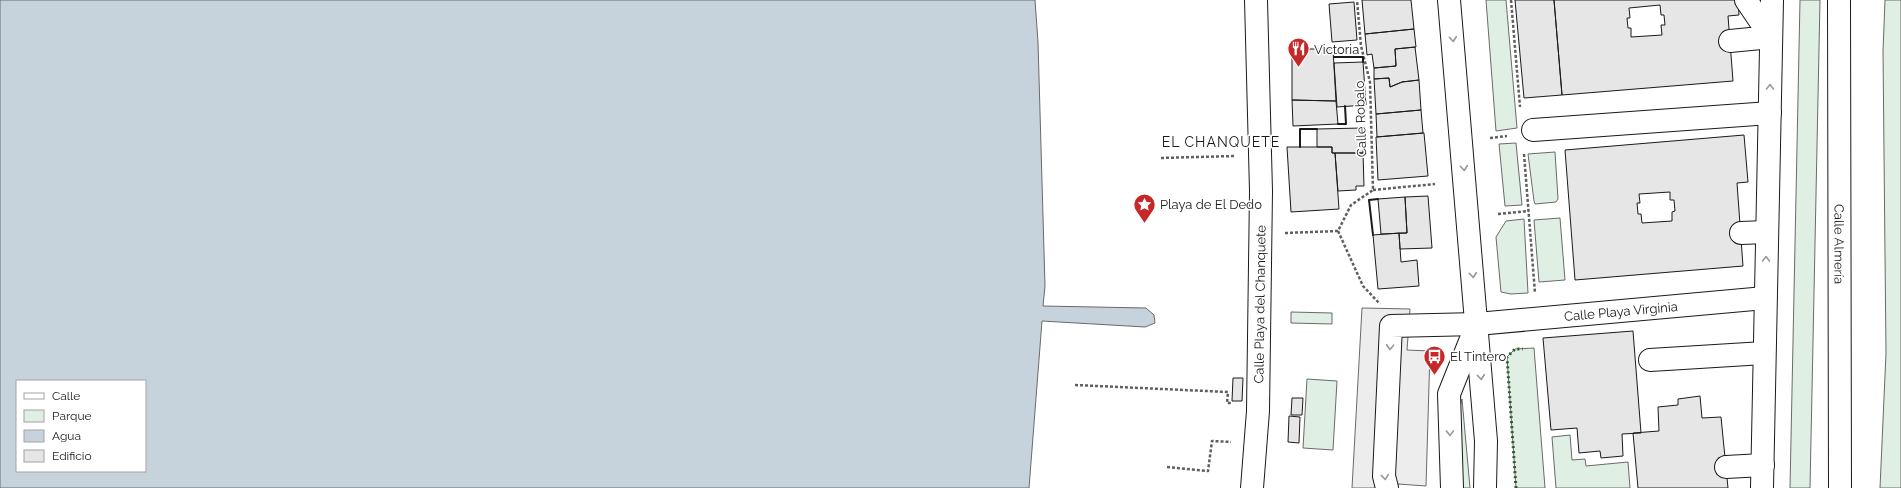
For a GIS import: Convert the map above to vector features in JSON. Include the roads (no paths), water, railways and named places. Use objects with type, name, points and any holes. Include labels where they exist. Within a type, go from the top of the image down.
[{"type":"street","name":"Calle Playa del Chanquete","points":[[1252,488],[1258,404],[1260,234],[1256,0]]},
{"type":"street","points":[[1449,0],[1486,440],[1486,488]]},
{"type":"street","points":[[1746,0],[1771,37]]},
{"type":"street","points":[[1762,488],[1766,232],[1772,0]]},
{"type":"street","name":"Calle Almería","points":[[1839,0],[1840,488]]},
{"type":"street","points":[[1730,41],[1771,37]]},
{"type":"street","points":[[1528,139],[1770,113]]},
{"type":"street","points":[[1741,233],[1766,232]]},
{"type":"street","name":"Calle Playa Virginia","points":[[1387,488],[1384,476],[1400,326],[1477,324],[1765,298]]},
{"type":"street","points":[[1452,488],[1449,394],[1477,324]]},
{"type":"street","points":[[1650,360],[1764,353]]},
{"type":"street","points":[[1726,467],[1763,465]]},
{"type":"water","points":[[0,0],[1035,0],[1038,42],[1045,286],[1043,306],[1146,308],[1154,315],[1155,323],[1145,327],[1042,321],[1029,488],[0,488]]},
{"type":"place","name":"Victoria","points":[[1298,68]]},
{"type":"place","name":"Playa de El Dedo","points":[[1145,224]]},
{"type":"place","name":"El Tintero","points":[[1435,376]]},
{"type":"district","name":"EL CHANQUETE","points":[[1221,142]]}]
